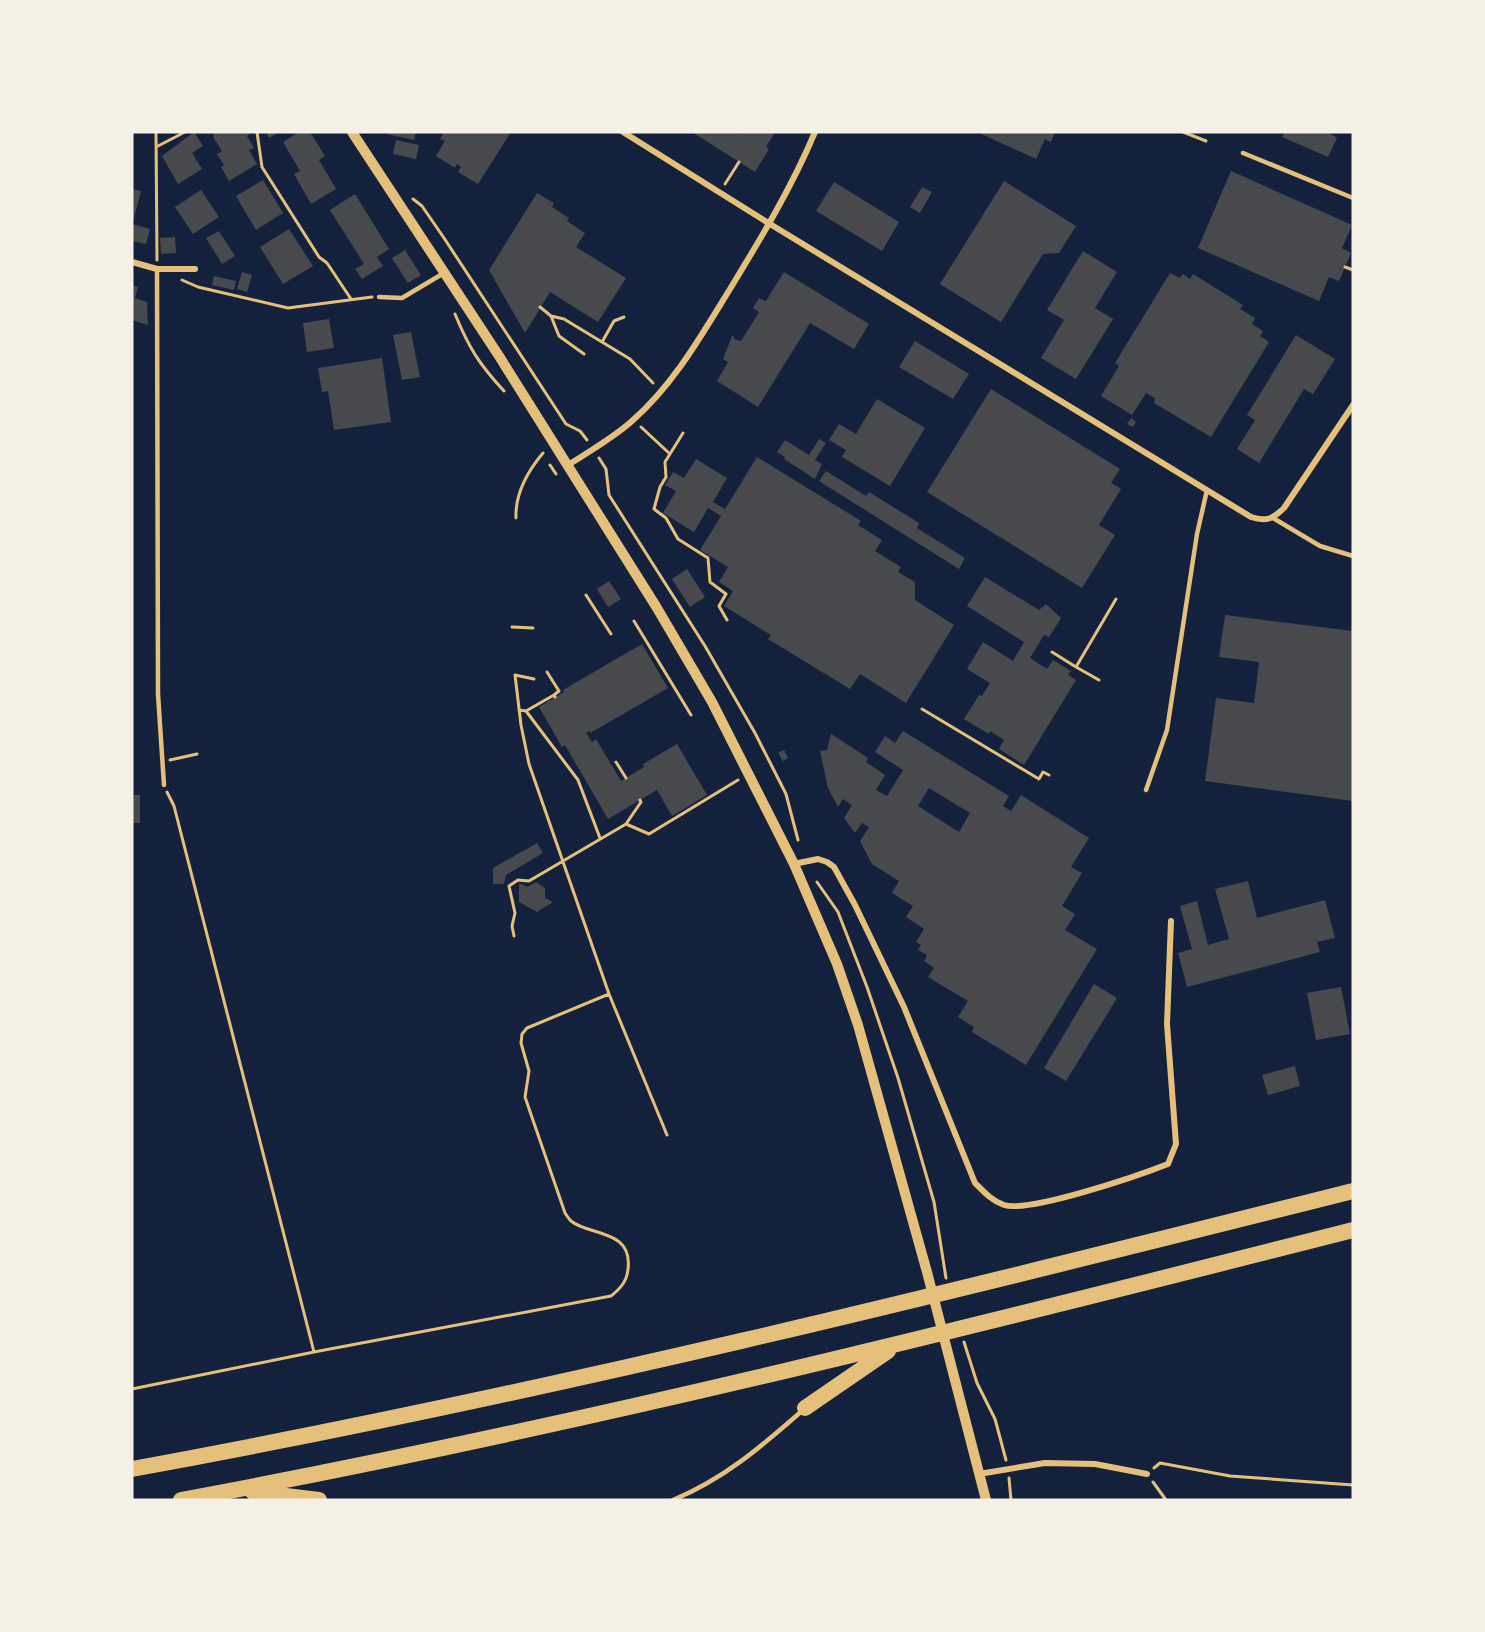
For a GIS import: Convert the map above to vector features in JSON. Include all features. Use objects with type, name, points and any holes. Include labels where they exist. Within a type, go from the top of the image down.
[{"type":"highway","points":[[132,1469],[612,1372],[985,1284],[1353,1191]]},
{"type":"highway","points":[[181,1500],[283,1482],[897,1345],[1353,1230]]},
{"type":"highway","points":[[805,1408],[897,1345]]},
{"type":"highway","points":[[234,1490],[319,1500]]},
{"type":"street","points":[[352,132],[568,465],[657,608],[706,693],[794,864],[837,964],[876,1087],[986,1500]]},
{"type":"street","points":[[623,132],[1251,517],[1263,520],[1272,518],[1284,508],[1353,405]]},
{"type":"street","points":[[568,465],[615,435],[633,420],[661,390],[696,344],[770,224],[815,132]]},
{"type":"street","points":[[132,262],[157,269],[195,269]]},
{"type":"street","points":[[794,864],[818,859],[834,867],[904,1007],[975,1183],[989,1198],[1006,1205],[1029,1206],[1138,1176],[1168,1164],[1176,1144],[1167,1024],[1171,921]]},
{"type":"street","points":[[979,1474],[1045,1463],[1095,1464],[1148,1474]]},
{"type":"lane","points":[[1243,153],[1353,198]]},
{"type":"lane","points":[[157,269],[158,694],[164,785]]},
{"type":"lane","points":[[380,297],[402,298],[444,273]]},
{"type":"lane","points":[[1146,790],[1167,730],[1197,534],[1207,490]]},
{"type":"lane","points":[[1272,518],[1320,546],[1353,556]]},
{"type":"lane","points":[[673,1500],[700,1489],[753,1454],[805,1408]]},
{"type":"path","points":[[156,132],[157,269]]},
{"type":"path","points":[[157,147],[185,132]]},
{"type":"path","points":[[257,132],[262,167],[319,256],[327,263],[351,299]]},
{"type":"path","points":[[1183,132],[1206,141]]},
{"type":"path","points":[[731,174],[739,162]]},
{"type":"path","points":[[386,185],[407,195],[422,206],[566,424],[580,431],[593,449],[606,469],[609,495],[705,646],[755,733],[786,794],[799,845],[806,861],[817,882],[838,912],[867,987],[898,1078],[934,1202],[944,1267]]},
{"type":"path","points":[[1345,267],[1353,270]]},
{"type":"path","points":[[198,288],[288,308],[380,297]]},
{"type":"path","points":[[540,307],[551,316],[564,319],[630,359],[661,390]]},
{"type":"path","points":[[453,310],[466,341],[482,366],[504,391]]},
{"type":"path","points":[[551,316],[559,336],[584,354]]},
{"type":"path","points":[[603,342],[614,321],[624,317]]},
{"type":"path","points":[[648,433],[670,454]]},
{"type":"path","points":[[683,433],[665,462],[666,477],[660,487],[654,509],[666,518],[678,539],[708,558],[710,582],[726,594],[719,606],[727,620]]},
{"type":"path","points":[[516,518],[516,502],[530,469],[543,453],[556,474]]},
{"type":"path","points":[[586,595],[611,634]]},
{"type":"path","points":[[1076,667],[1116,599]]},
{"type":"path","points":[[634,621],[691,715]]},
{"type":"path","points":[[512,627],[533,628]]},
{"type":"path","points":[[1052,652],[1099,680]]},
{"type":"path","points":[[519,710],[526,711],[560,691],[547,672]]},
{"type":"path","points":[[534,680],[515,675],[529,764],[609,994],[668,1135]]},
{"type":"path","points":[[922,709],[1039,779],[1043,772],[1049,776]]},
{"type":"path","points":[[526,711],[578,780],[601,839]]},
{"type":"path","points":[[162,761],[197,754]]},
{"type":"path","points":[[616,762],[626,778]]},
{"type":"path","points":[[626,824],[649,834],[735,782]]},
{"type":"path","points":[[164,785],[174,806],[314,1352]]},
{"type":"path","points":[[514,936],[512,926],[515,913],[509,886],[518,880],[529,881],[626,824],[641,802],[640,800]]},
{"type":"path","points":[[132,1389],[611,1296],[620,1289],[627,1277],[629,1262],[619,1242],[610,1236],[572,1221],[565,1214],[525,1097],[529,1071],[521,1043],[522,1034],[527,1028],[609,994]]},
{"type":"path","points":[[968,1358],[977,1383],[995,1419],[1008,1468],[1011,1500]]},
{"type":"path","points":[[1166,1500],[1148,1474],[1161,1463],[1230,1476],[1353,1485]]},
{"type":"building","points":[[194,132],[203,146],[192,153],[202,169],[178,184],[162,156]]},
{"type":"building","points":[[212,132],[249,132],[247,136],[254,148],[249,150],[257,164],[229,181],[221,167],[224,165],[217,154],[222,151]]},
{"type":"building","points":[[266,132],[279,132],[269,138]]},
{"type":"building","points":[[299,132],[310,132],[325,156],[319,160],[336,189],[311,204],[294,174],[300,171],[283,142]]},
{"type":"building","points":[[388,132],[416,132],[414,140],[387,134]]},
{"type":"building","points":[[444,132],[511,132],[478,184],[458,172],[461,167],[457,164],[455,168],[436,156],[445,141],[440,139]]},
{"type":"building","points":[[692,132],[741,132],[744,134],[745,132],[775,132],[766,147],[769,149],[755,172]]},
{"type":"building","points":[[977,132],[1055,132],[1051,142],[1045,139],[1036,159]]},
{"type":"building","points":[[1285,132],[1327,132],[1337,138],[1328,157],[1282,137]]},
{"type":"building","points":[[396,140],[419,145],[416,159],[393,154]]},
{"type":"building","points":[[1231,171],[1352,225],[1342,248],[1351,253],[1339,281],[1329,277],[1319,301],[1198,248]]},
{"type":"building","points":[[263,180],[283,213],[256,230],[236,196]]},
{"type":"building","points":[[1004,181],[1076,226],[1059,253],[1043,254],[1001,322],[940,284]]},
{"type":"building","points":[[834,182],[899,222],[882,251],[816,211]]},
{"type":"building","points":[[922,187],[932,192],[920,213],[910,207]]},
{"type":"building","points":[[132,189],[141,191],[133,222],[132,222]]},
{"type":"building","points":[[201,190],[219,217],[193,234],[175,207]]},
{"type":"building","points":[[537,193],[554,203],[552,207],[569,218],[567,221],[585,233],[576,247],[626,278],[598,322],[550,292],[525,333],[489,270]]},
{"type":"building","points":[[355,194],[389,249],[377,257],[383,266],[362,279],[355,269],[364,264],[330,210]]},
{"type":"building","points":[[132,224],[150,229],[146,244],[132,241]]},
{"type":"building","points":[[289,229],[313,266],[283,284],[260,247]]},
{"type":"building","points":[[219,231],[235,256],[222,264],[206,238]]},
{"type":"building","points":[[175,237],[176,253],[161,254],[160,238]]},
{"type":"building","points":[[405,250],[421,275],[408,283],[392,258]]},
{"type":"building","points":[[1083,251],[1117,272],[1095,308],[1113,319],[1076,379],[1041,358],[1064,320],[1047,310]]},
{"type":"building","points":[[242,272],[252,275],[247,292],[237,289]]},
{"type":"building","points":[[784,272],[869,324],[854,349],[810,323],[758,407],[717,381],[728,362],[723,359],[732,336],[741,341],[759,312],[753,308],[759,298],[766,301]]},
{"type":"building","points":[[1170,273],[1180,278],[1183,274],[1190,279],[1193,274],[1243,305],[1240,309],[1255,318],[1252,324],[1263,331],[1260,336],[1269,342],[1211,437],[1154,403],[1155,398],[1146,393],[1132,415],[1101,396],[1119,366],[1115,363]]},
{"type":"building","points":[[214,276],[236,281],[234,290],[212,285]]},
{"type":"building","points":[[132,285],[138,287],[135,298],[147,302],[148,325],[132,320]]},
{"type":"building","points":[[329,319],[334,348],[307,352],[303,323]]},
{"type":"building","points":[[411,332],[420,377],[402,380],[393,335]]},
{"type":"building","points":[[1296,335],[1335,359],[1313,394],[1304,389],[1259,463],[1237,449],[1255,420],[1247,415]]},
{"type":"building","points":[[915,341],[969,374],[953,399],[899,367]]},
{"type":"building","points":[[382,358],[391,422],[334,430],[328,391],[322,392],[318,368]]},
{"type":"building","points":[[991,389],[1120,469],[1111,483],[1121,489],[1099,525],[1115,535],[1082,588],[927,492]]},
{"type":"building","points":[[877,399],[925,428],[890,486],[842,457],[846,450],[829,440],[839,424],[856,434]]},
{"type":"building","points":[[1131,418],[1136,422],[1133,427],[1127,424]]},
{"type":"building","points":[[819,439],[826,443],[815,460],[822,464],[815,479],[777,452],[785,440],[809,455]]},
{"type":"building","points":[[757,457],[861,521],[858,525],[882,540],[875,551],[901,567],[898,572],[915,582],[915,600],[954,625],[906,703],[860,674],[850,689],[768,639],[771,635],[724,606],[733,591],[719,582],[728,567],[700,550],[721,516],[708,508],[694,532],[663,513],[676,491],[665,485],[673,472],[684,478],[696,459],[727,478],[713,502],[725,509]]},
{"type":"building","points":[[826,471],[866,496],[869,492],[919,523],[917,528],[965,558],[959,569],[819,481]]},
{"type":"building","points":[[687,569],[705,597],[690,607],[672,579]]},
{"type":"building","points":[[985,577],[1039,610],[1046,604],[1061,618],[1049,637],[1044,635],[1030,658],[1047,669],[1053,660],[1071,671],[1068,675],[1076,680],[1024,765],[999,749],[1004,740],[964,719],[979,695],[982,696],[990,683],[967,669],[983,642],[1013,661],[1024,642],[967,606]]},
{"type":"building","points":[[609,581],[621,599],[608,607],[597,589]]},
{"type":"building","points":[[1225,615],[1353,631],[1353,801],[1205,781],[1216,698],[1254,703],[1259,662],[1219,657]]},
{"type":"building","points":[[642,644],[668,688],[591,733],[589,731],[586,733],[592,742],[596,739],[621,781],[644,767],[643,764],[677,744],[707,795],[672,816],[657,790],[608,819],[565,745],[562,747],[539,707],[564,692],[563,690]]},
{"type":"building","points":[[903,731],[1009,796],[1003,806],[1011,811],[1021,795],[1089,838],[1071,867],[1082,873],[1062,906],[1075,914],[1065,930],[1097,949],[1026,1065],[972,1032],[974,1027],[958,1017],[968,1001],[928,977],[934,968],[924,961],[927,955],[918,950],[921,945],[916,942],[924,929],[906,917],[913,906],[892,893],[899,881],[872,864],[860,841],[869,827],[862,823],[855,833],[844,818],[852,805],[843,799],[838,807],[828,788],[820,751],[827,750],[831,734],[868,758],[866,762],[885,775],[876,790],[887,796],[903,770],[875,752],[885,736],[895,743]],"holes":[[[929,788],[970,813],[959,832],[918,806]]]},
{"type":"building","points":[[784,750],[788,758],[783,761],[778,753]]},
{"type":"building","points":[[132,795],[140,795],[140,823],[132,823]]},
{"type":"building","points":[[537,843],[543,853],[506,875],[504,884],[493,884],[493,868]]},
{"type":"building","points":[[1248,881],[1257,918],[1325,900],[1335,938],[1317,942],[1320,952],[1187,987],[1178,953],[1192,949],[1180,906],[1197,901],[1208,945],[1229,939],[1215,889]]},
{"type":"building","points":[[536,882],[545,888],[545,898],[553,902],[537,912],[519,902],[519,883],[527,887]]},
{"type":"building","points":[[1094,984],[1117,998],[1066,1081],[1044,1068]]},
{"type":"building","points":[[1341,987],[1350,1034],[1316,1040],[1307,993]]},
{"type":"building","points":[[1295,1066],[1300,1086],[1268,1095],[1262,1075]]}]
